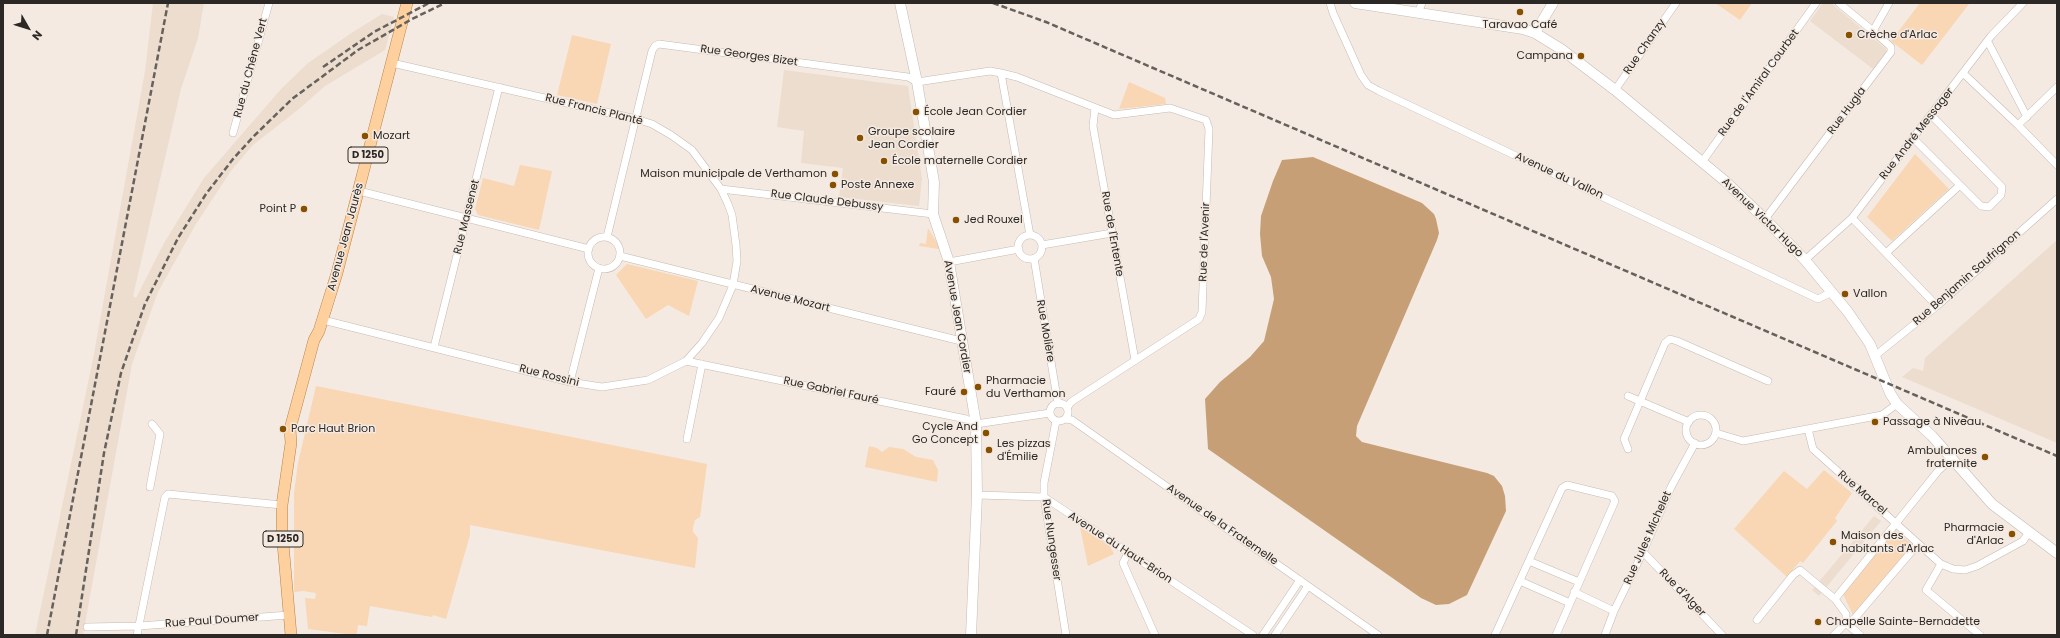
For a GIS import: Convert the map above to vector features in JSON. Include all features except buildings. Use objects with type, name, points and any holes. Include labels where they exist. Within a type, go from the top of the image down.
[{"type":"main road","name":"Avenue Jean Jaurès","points":[[291,635],[282,532],[282,505],[291,443],[297,430],[320,342],[319,331],[359,191],[406,3]]},
{"type":"street","name":"Rue du Chêne Vert","points":[[233,133],[269,3]]},
{"type":"street","name":"Avenue Jean Cordier","points":[[900,3],[917,82],[934,182],[933,214],[949,262],[976,424],[977,495],[971,635]]},
{"type":"street","name":"Avenue du Vallon","points":[[1330,3],[1332,13],[1361,75],[1368,85],[1818,299],[1832,292]]},
{"type":"street","name":"Avenue Victor Hugo","points":[[1355,3],[1420,8],[1523,29],[1535,33],[1561,49],[1614,90],[1743,196],[1766,219],[1805,260],[1848,312],[1876,355],[1890,393],[1897,404],[1924,426],[1951,459],[1992,504],[2057,553]]},
{"type":"street","points":[[1535,33],[1553,3]]},
{"type":"street","name":"Rue Chanzy","points":[[1614,90],[1676,3]]},
{"type":"street","name":"Rue de l'Amiral Courbet","points":[[1702,162],[1816,3]]},
{"type":"street","name":"Rue Hugla","points":[[1766,219],[1891,52],[1891,47],[1838,3]]},
{"type":"street","points":[[1873,31],[1889,3]]},
{"type":"street","name":"Rue André Messager","points":[[1805,260],[1852,218],[1964,74],[1999,26],[2023,3]]},
{"type":"street","points":[[1988,42],[2027,117]]},
{"type":"street","name":"Rue Georges Bizet","points":[[607,237],[652,50],[659,44],[908,77],[917,82]]},
{"type":"street","name":"Rue Francis Planté","points":[[392,62],[636,118],[652,124],[692,150],[721,188],[732,215],[736,261],[733,285]]},
{"type":"street","points":[[917,82],[990,71],[1001,72],[1095,108]]},
{"type":"street","points":[[1001,72],[1030,235]]},
{"type":"street","points":[[1964,74],[2018,125],[2057,165]]},
{"type":"street","name":"Rue Massenet","points":[[434,347],[499,87]]},
{"type":"street","points":[[2018,125],[2057,88]]},
{"type":"street","name":"Rue de l'Entente","points":[[1095,108],[1093,126],[1135,360]]},
{"type":"street","name":"Rue de l'Avenir","points":[[1067,408],[1071,402],[1199,319],[1202,312],[1209,129],[1206,120],[1170,108],[1114,115],[1095,108]]},
{"type":"street","points":[[1913,138],[1985,208],[1997,199],[2003,191],[2002,187],[1931,115]]},
{"type":"street","points":[[1886,253],[1960,185]]},
{"type":"street","name":"Rue Claude Debussy","points":[[721,188],[933,214]]},
{"type":"street","points":[[359,191],[589,249]]},
{"type":"street","name":"Rue Benjamin Saufrignon","points":[[1876,355],[1937,306],[2057,199]]},
{"type":"street","points":[[1852,218],[1937,306]]},
{"type":"street","points":[[1042,245],[1112,233]]},
{"type":"street","points":[[1030,235],[1039,239],[1042,245],[1040,253],[1034,258],[1026,258],[1019,249],[1020,241],[1030,235]]},
{"type":"street","points":[[607,237],[616,242],[619,246],[620,256],[610,268],[599,268],[591,262],[588,253],[589,249],[598,238],[607,237]]},
{"type":"street","points":[[949,262],[1019,249]]},
{"type":"street","name":"Avenue Mozart","points":[[620,256],[961,341]]},
{"type":"street","name":"Rue Molière","points":[[1034,258],[1058,404]]},
{"type":"street","points":[[570,382],[599,268]]},
{"type":"street","name":"Rue Rossini","points":[[323,320],[570,382],[602,387],[622,386],[648,380],[667,372],[686,361],[702,343],[719,318],[733,285]]},
{"type":"street","points":[[1628,449],[1624,438],[1665,343],[1670,339],[1768,381]]},
{"type":"street","name":"Rue Gabriel Fauré","points":[[686,361],[966,419],[976,424]]},
{"type":"street","points":[[687,439],[702,364]]},
{"type":"street","points":[[1628,396],[1689,422]]},
{"type":"street","points":[[1058,404],[1064,405],[1067,408],[1068,415],[1065,419],[1056,421],[1050,413],[1054,405],[1058,404]]},
{"type":"street","points":[[1716,433],[1743,441],[1882,415],[1897,404]]},
{"type":"street","points":[[976,424],[1050,413]]},
{"type":"street","points":[[1707,416],[1715,425],[1716,433],[1713,439],[1708,443],[1701,445],[1695,443],[1691,440],[1687,432],[1689,422],[1695,417],[1707,416]]},
{"type":"street","name":"Avenue de la Fraternelle","points":[[1065,419],[1072,420],[1378,635]]},
{"type":"street","name":"Rue Nungesser","points":[[1056,421],[1044,483],[1044,497],[1066,635]]},
{"type":"street","points":[[150,488],[160,434],[152,424]]},
{"type":"street","name":"Rue Marcel","points":[[1808,430],[1813,449],[1941,564],[1953,569],[1965,570],[1978,566],[2023,541],[2029,532]]},
{"type":"street","name":"Rue Jules Michelet","points":[[1607,634],[1614,611],[1643,552],[1670,487],[1695,443]]},
{"type":"street","points":[[1835,599],[1897,524],[1938,471],[1951,459]]},
{"type":"street","points":[[1495,635],[1562,488],[1567,485],[1612,496],[1616,501],[1556,635]]},
{"type":"street","points":[[137,635],[164,502],[168,494],[282,505]]},
{"type":"street","points":[[977,495],[1044,497]]},
{"type":"street","name":"Avenue du Haut-Brion","points":[[1044,497],[1252,635]]},
{"type":"street","points":[[1834,635],[1846,623],[1854,619],[1918,544]]},
{"type":"street","name":"Rue d'Alger","points":[[1643,552],[1722,635]]},
{"type":"street","points":[[1128,553],[1123,563],[1155,635]]},
{"type":"street","points":[[1529,561],[1579,582]]},
{"type":"street","points":[[1941,564],[1926,590],[1980,635]]},
{"type":"street","points":[[1757,620],[1793,575],[1800,570],[1835,599],[1846,614],[1846,623],[1860,635]]},
{"type":"street","points":[[1262,635],[1300,580]]},
{"type":"street","points":[[1520,581],[1570,603]]},
{"type":"street","points":[[1275,635],[1308,586]]},
{"type":"street","points":[[1574,592],[1614,611]]},
{"type":"street","name":"Rue Paul Doumer","points":[[87,627],[139,626],[289,616]]},
{"type":"shaded area","points":[[153,3],[204,3],[198,38],[181,89],[133,296],[136,298],[164,243],[204,178],[281,89],[308,63],[353,32],[382,14],[394,17],[385,50],[325,86],[299,109],[253,145],[231,171],[196,224],[158,292],[132,364],[83,635],[35,635],[93,359],[145,71]]},
{"type":"shaded area","points":[[1715,3],[1752,3],[1740,20]]},
{"type":"shaded area","name":"Crèche d'Arlac","points":[[1823,3],[1831,3],[1886,49],[1886,52],[1873,69],[1810,21]]},
{"type":"shaded area","points":[[1920,3],[1969,4],[1922,65],[1891,41]]},
{"type":"shaded area","points":[[572,35],[611,44],[597,104],[557,95]]},
{"type":"shaded area","name":"Groupe scolaire Jean Cordier","points":[[784,70],[908,86],[922,179],[919,206],[839,197],[843,168],[801,163],[804,131],[777,127]]},
{"type":"shaded area","points":[[1129,82],[1165,98],[1166,104],[1119,109]]},
{"type":"shaded area","points":[[1915,154],[1949,189],[1892,241],[1867,217]]},
{"type":"shaded area","points":[[1313,157],[1422,203],[1434,214],[1436,219],[1439,233],[1437,240],[1357,426],[1356,436],[1362,442],[1487,473],[1494,476],[1502,486],[1505,496],[1506,511],[1467,595],[1449,604],[1436,605],[1421,598],[1208,449],[1205,399],[1220,382],[1250,357],[1264,341],[1274,299],[1271,277],[1262,256],[1260,234],[1261,216],[1273,181],[1282,160]]},
{"type":"shaded area","points":[[520,165],[552,171],[539,230],[478,215],[475,209],[483,178],[514,186]]},
{"type":"shaded area","points":[[928,228],[940,248],[939,249],[919,246],[920,243],[926,244]]},
{"type":"shaded area","points":[[2057,240],[2057,443],[1902,377],[1913,368],[1923,371],[1925,358]]},
{"type":"shaded area","points":[[627,264],[698,281],[689,316],[668,305],[646,319],[616,275]]},
{"type":"shaded area","points":[[316,386],[707,464],[700,517],[695,520],[693,528],[693,532],[698,538],[695,568],[470,525],[470,535],[446,619],[433,615],[432,617],[370,606],[367,626],[358,625],[357,633],[354,635],[308,629],[305,598],[315,599],[316,593],[303,591],[294,592],[294,493],[298,463]]},
{"type":"shaded area","points":[[869,446],[877,448],[882,452],[889,447],[903,449],[916,457],[933,460],[938,470],[937,482],[865,467]]},
{"type":"shaded area","points":[[1824,470],[1852,493],[1835,518],[1837,521],[1803,563],[1800,561],[1787,577],[1734,529],[1784,471],[1807,489]]},
{"type":"shaded area","points":[[1874,516],[1881,521],[1819,596],[1812,590]]},
{"type":"shaded area","points":[[1080,527],[1110,546],[1114,554],[1088,566]]},
{"type":"shaded area","points":[[1894,529],[1913,545],[1853,615],[1842,592]]},
{"type":"railway","points":[[47,635],[168,3]]},
{"type":"railway","points":[[323,67],[374,32],[429,3]]},
{"type":"railway","points":[[76,635],[104,453],[121,373],[145,304],[178,238],[206,194],[233,159],[292,99],[358,50],[412,19],[445,3]]},
{"type":"railway","points":[[993,3],[1046,22],[2057,456]]},
{"type":"place","name":"Taravao Café","points":[[1520,12]]},
{"type":"place","name":"Crèche d'Arlac","points":[[1849,35]]},
{"type":"place","name":"Campana","points":[[1581,56]]},
{"type":"place","name":"École Jean Cordier","points":[[916,112]]},
{"type":"place","name":"Mozart","points":[[365,136]]},
{"type":"place","name":"Groupe scolaire Jean Cordier","points":[[860,138]]},
{"type":"place","name":"École maternelle Cordier","points":[[884,161]]},
{"type":"place","name":"Maison municipale de Verthamon","points":[[835,174]]},
{"type":"place","name":"Poste Annexe","points":[[833,185]]},
{"type":"place","name":"Point P","points":[[304,209]]},
{"type":"place","name":"Jed Rouxel","points":[[956,220]]},
{"type":"place","name":"Vallon","points":[[1845,294]]},
{"type":"place","name":"Pharmacie du Verthamon","points":[[978,387]]},
{"type":"place","name":"Fauré","points":[[964,392]]},
{"type":"place","name":"Passage à Niveau","points":[[1875,422]]},
{"type":"place","name":"Parc Haut Brion","points":[[283,429]]},
{"type":"place","name":"Cycle And Go Concept","points":[[986,433]]},
{"type":"place","name":"Les pizzas d'Émilie","points":[[989,450]]},
{"type":"place","name":"Ambulances fraternite","points":[[1985,457]]},
{"type":"place","name":"Pharmacie d'Arlac","points":[[2012,534]]},
{"type":"place","name":"Maison des habitants d'Arlac","points":[[1833,542]]},
{"type":"place","name":"Chapelle Sainte-Bernadette","points":[[1818,622]]}]
